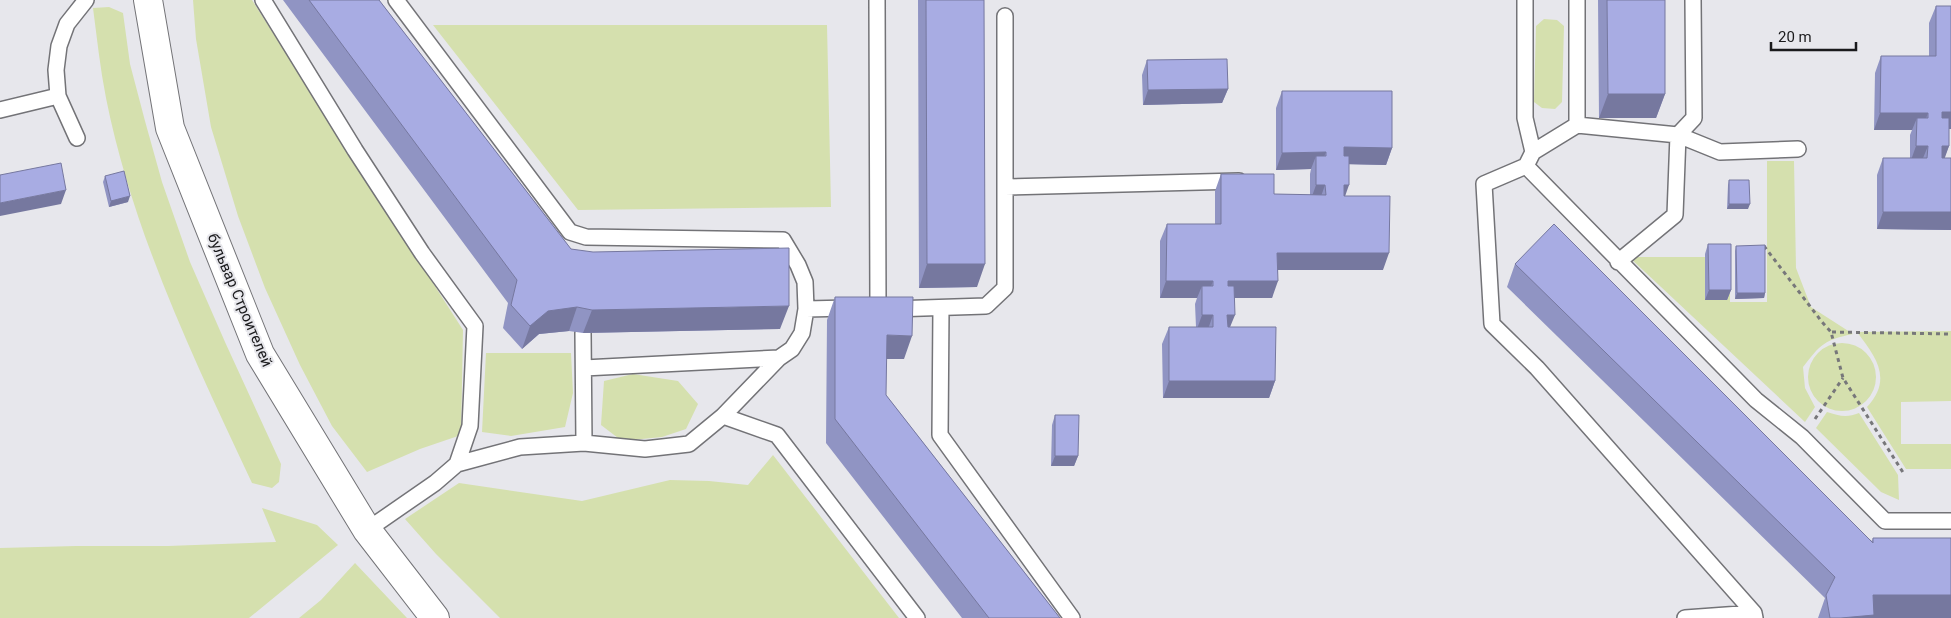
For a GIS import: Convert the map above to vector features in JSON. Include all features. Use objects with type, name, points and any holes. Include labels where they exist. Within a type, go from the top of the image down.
[{"type":"street","name":"бульвар Строителей","points":[[148,0],[170,128],[260,354],[367,530],[435,618]]},
{"type":"lane","points":[[77,138],[58,96],[56,70],[60,46],[67,24],[86,0]]},
{"type":"lane","points":[[263,0],[422,253],[475,326],[470,426],[457,464]]},
{"type":"lane","points":[[367,530],[435,483],[457,464],[520,447],[584,442],[645,449],[689,444],[723,416],[779,358],[792,349],[802,333],[806,309],[806,282],[783,240],[586,236],[570,232],[396,0]]},
{"type":"lane","points":[[877,0],[878,308]]},
{"type":"lane","points":[[1525,0],[1525,118],[1533,152]]},
{"type":"lane","points":[[1577,0],[1577,125]]},
{"type":"lane","points":[[1618,262],[1674,215],[1678,136],[1694,118],[1693,0]]},
{"type":"lane","points":[[806,309],[986,306],[1005,288],[1005,16]]},
{"type":"lane","points":[[0,110],[58,96]]},
{"type":"lane","points":[[1755,616],[1537,368],[1492,324],[1484,184],[1526,166],[1533,152],[1577,125],[1678,136],[1720,152],[1798,149]]},
{"type":"lane","points":[[1526,166],[1618,262],[1756,400],[1802,437],[1885,526],[1951,521]]},
{"type":"lane","points":[[1006,187],[1258,180]]},
{"type":"lane","points":[[585,256],[586,236]]},
{"type":"lane","points":[[942,308],[940,435],[1072,618]]},
{"type":"lane","points":[[583,333],[584,442]]},
{"type":"lane","points":[[584,368],[779,358]]},
{"type":"lane","points":[[723,416],[777,434],[917,618]]},
{"type":"lane","points":[[1685,618],[1755,616]]},
{"type":"path","points":[[1764,246],[1831,332],[1843,378],[1904,474]]},
{"type":"path","points":[[1831,332],[1951,334]]},
{"type":"path","points":[[1802,437],[1843,378]]},
{"type":"green space","points":[[193,0],[252,0],[463,330],[461,435],[420,449],[367,472],[332,426],[300,365],[265,288],[238,216],[211,127],[196,39]]},
{"type":"green space","points":[[109,7],[123,13],[130,64],[145,121],[162,182],[190,262],[281,464],[279,482],[272,488],[252,483],[167,295],[132,198],[106,98],[93,8]]},
{"type":"green space","points":[[1544,19],[1557,20],[1564,26],[1562,102],[1555,109],[1542,108],[1534,102],[1536,26]]},
{"type":"green space","points":[[433,25],[827,25],[831,207],[578,210]]},
{"type":"green space","points":[[1767,161],[1794,161],[1796,268],[1811,307],[1853,334],[1835,338],[1824,344],[1803,367],[1805,388],[1815,407],[1805,422],[1629,257],[1730,257],[1730,302],[1767,302]]},
{"type":"green space","points":[[1951,331],[1951,401],[1901,402],[1901,444],[1951,444],[1951,469],[1906,469],[1867,407],[1875,397],[1879,387],[1879,368],[1870,350],[1857,332]]},
{"type":"green space","points":[[1842,343],[1855,346],[1866,353],[1873,364],[1876,377],[1873,390],[1866,401],[1855,408],[1842,411],[1829,408],[1818,401],[1811,390],[1808,377],[1811,364],[1818,353],[1829,346]]},
{"type":"green space","points":[[486,353],[571,353],[573,393],[565,427],[511,436],[482,432]]},
{"type":"green space","points":[[633,374],[678,381],[698,404],[686,429],[662,437],[622,441],[601,425],[604,381]]},
{"type":"green space","points":[[1827,412],[1843,416],[1859,413],[1898,475],[1899,500],[1881,492],[1816,428]]},
{"type":"green space","points":[[773,455],[899,618],[500,618],[436,554],[405,519],[459,483],[582,501],[670,480],[748,485]]},
{"type":"green space","points":[[262,508],[317,525],[338,545],[249,618],[0,618],[0,548],[168,546],[276,542]]},
{"type":"green space","points":[[355,563],[407,618],[299,618],[321,600]]},
{"type":"building","points":[[309,0],[379,0],[571,249],[593,252],[789,248],[789,306],[592,310],[577,307],[548,311],[530,326],[511,305],[517,280]]},
{"type":"building","points":[[926,0],[984,0],[985,264],[927,264]]},
{"type":"building","points":[[1607,0],[1665,0],[1665,94],[1608,94]]},
{"type":"building","points":[[1936,6],[1951,6],[1951,112],[1942,112],[1942,118],[1949,118],[1949,146],[1942,146],[1942,158],[1951,158],[1951,212],[1883,212],[1883,158],[1927,158],[1928,146],[1916,146],[1917,118],[1928,118],[1928,113],[1880,113],[1881,56],[1936,56]]},
{"type":"building","points":[[1227,59],[1228,89],[1148,90],[1147,60]]},
{"type":"building","points":[[1282,91],[1392,91],[1392,148],[1344,147],[1344,156],[1349,156],[1349,185],[1344,185],[1344,196],[1390,196],[1389,253],[1277,253],[1278,281],[1228,281],[1228,286],[1234,286],[1235,315],[1227,315],[1228,327],[1276,327],[1275,381],[1169,381],[1169,327],[1213,327],[1213,315],[1202,315],[1202,286],[1213,286],[1213,281],[1166,281],[1167,224],[1221,224],[1221,174],[1274,174],[1274,194],[1326,195],[1325,185],[1316,185],[1316,156],[1326,156],[1326,152],[1282,153]]},
{"type":"building","points":[[61,163],[66,190],[0,203],[0,175]]},
{"type":"building","points":[[124,171],[130,196],[111,201],[105,176]]},
{"type":"building","points":[[1729,180],[1749,180],[1750,204],[1729,204]]},
{"type":"building","points":[[1554,224],[1873,543],[1873,538],[1951,538],[1951,595],[1873,595],[1874,615],[1830,618],[1826,595],[1835,577],[1515,264]]},
{"type":"building","points":[[1708,244],[1731,244],[1731,290],[1709,290]]},
{"type":"building","points":[[1765,245],[1765,293],[1737,293],[1736,246]]},
{"type":"building","points":[[835,297],[913,297],[912,336],[887,335],[886,395],[1060,618],[989,618],[835,419]]},
{"type":"building","points":[[1055,415],[1079,415],[1078,456],[1055,456]]}]
